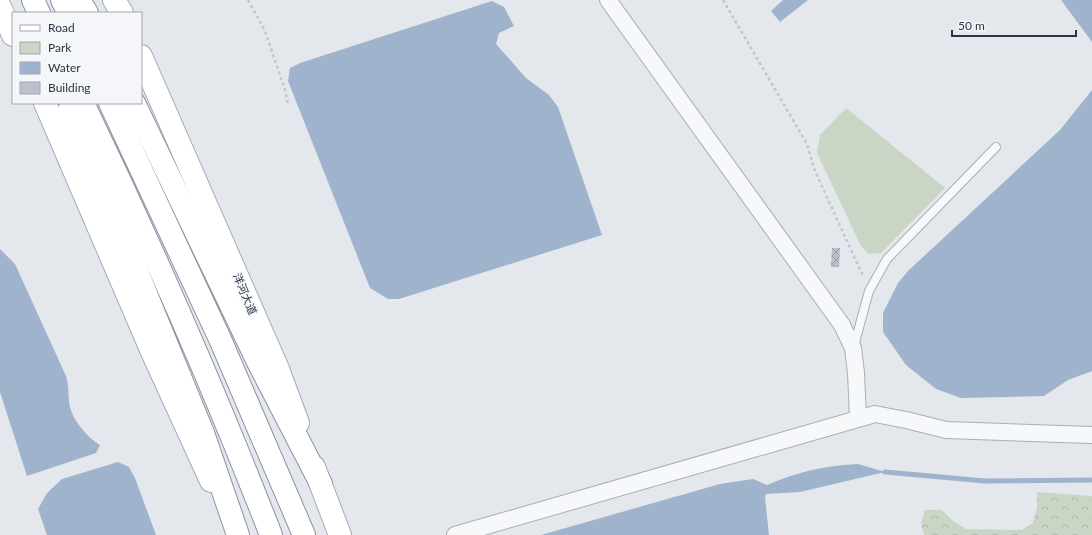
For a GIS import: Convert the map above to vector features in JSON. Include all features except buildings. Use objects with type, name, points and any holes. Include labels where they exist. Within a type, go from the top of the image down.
[{"type":"main road","points":[[25,0],[30,12]]},
{"type":"main road","points":[[33,0],[39,12]]},
{"type":"main road","points":[[62,0],[68,12]]},
{"type":"main road","points":[[79,0],[85,12]]},
{"type":"main road","points":[[114,0],[121,12]]},
{"type":"main road","points":[[0,7],[12,33]]},
{"type":"main road","name":"洋河大道","points":[[142,58],[278,369],[340,535]]},
{"type":"main road","points":[[45,104],[152,352],[237,535]]},
{"type":"main road","points":[[68,104],[203,433],[237,535]]},
{"type":"main road","points":[[83,104],[133,206],[236,444],[271,535]]},
{"type":"main road","points":[[110,104],[220,339],[304,535]]},
{"type":"main road","points":[[134,104],[258,362],[321,484]]},
{"type":"street","points":[[608,0],[842,325],[853,348],[856,373],[858,418]]},
{"type":"street","points":[[455,535],[875,414],[946,430],[1092,434]]},
{"type":"lane","points":[[853,348],[869,291],[887,259],[996,147]]},
{"type":"path","points":[[248,0],[265,31],[285,90],[288,105]]},
{"type":"path","points":[[723,0],[807,144],[815,170],[855,256],[869,291]]},
{"type":"green space","points":[[846,108],[945,188],[881,253],[869,254],[861,246],[817,153],[820,135]]},
{"type":"green space","points":[[1037,492],[1092,496],[1092,535],[924,535],[921,523],[925,510],[942,510],[953,521],[966,529],[1022,530],[1033,523],[1037,507]]},
{"type":"water","points":[[783,0],[808,0],[780,22],[771,11]]},
{"type":"water","points":[[1061,0],[1092,0],[1092,42]]},
{"type":"water","points":[[492,1],[504,7],[514,26],[499,33],[496,44],[526,78],[549,95],[558,107],[602,235],[399,299],[388,299],[370,288],[288,81],[290,68],[300,63]]},
{"type":"water","points":[[1092,90],[1092,371],[1068,380],[1044,396],[961,398],[936,389],[906,365],[883,332],[883,313],[898,283],[908,271],[1060,130]]},
{"type":"water","points":[[0,249],[15,264],[66,376],[72,414],[85,432],[100,445],[96,453],[27,476],[0,392]]},
{"type":"water","points":[[118,462],[129,467],[135,478],[156,535],[47,535],[38,509],[47,493],[62,479]]},
{"type":"water","points":[[858,464],[885,472],[800,492],[766,494],[765,498],[769,535],[541,535],[720,484],[753,479],[767,485],[789,476],[812,470]]},
{"type":"waterway","points":[[885,472],[985,481],[1092,480]]}]
